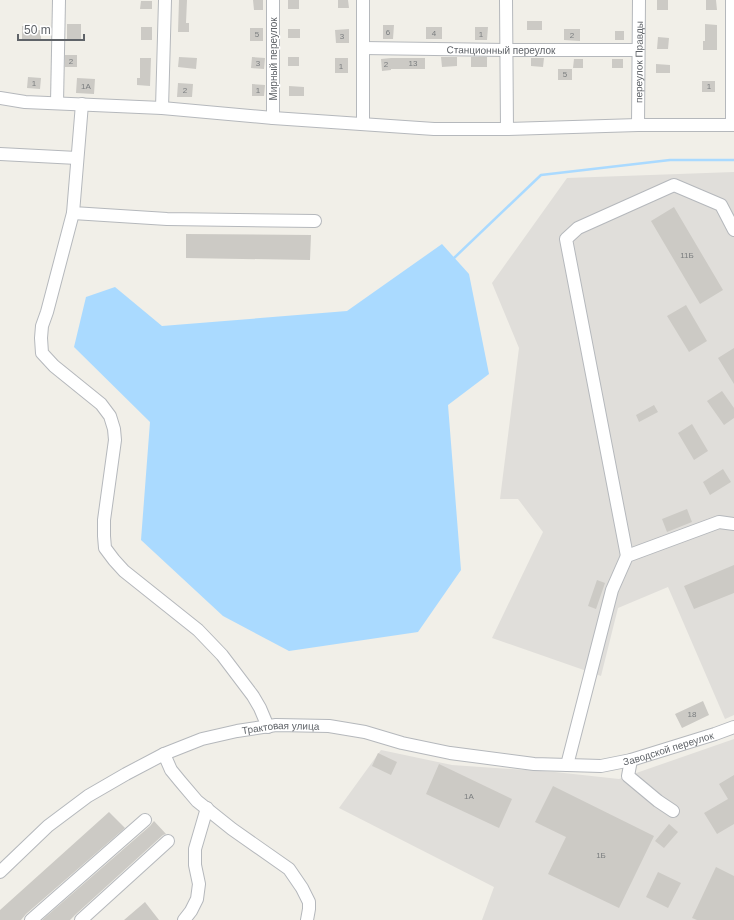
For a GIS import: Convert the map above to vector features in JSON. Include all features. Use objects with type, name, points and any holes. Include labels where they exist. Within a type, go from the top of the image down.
[{"type":"street","points":[[57,103],[59,0]]},
{"type":"street","points":[[162,108],[165,0]]},
{"type":"street","name":"Мирный переулок","points":[[273,0],[273,118]]},
{"type":"street","points":[[363,0],[363,124]]},
{"type":"street","points":[[506,0],[507,129]]},
{"type":"street","name":"переулок Правды","points":[[638,125],[639,0]]},
{"type":"street","points":[[0,98],[25,102],[162,108],[273,118],[434,129],[507,129],[638,125],[733,126],[732,0]]},
{"type":"street","name":"Станционный переулок","points":[[363,48],[638,50]]},
{"type":"street","points":[[82,104],[73,213],[42,326],[42,353],[54,366],[102,404],[110,416],[114,429],[115,440],[104,520],[105,548],[124,571],[198,630],[222,654],[253,696],[268,726]]},
{"type":"street","points":[[0,154],[78,158]]},
{"type":"street","points":[[567,765],[612,590],[627,556],[566,239],[578,228],[674,185],[721,205],[734,230]]},
{"type":"street","points":[[73,213],[167,219],[316,221]]},
{"type":"street","points":[[627,556],[719,522],[734,524]]},
{"type":"street","name":"Трактовая улица","points":[[0,872],[48,826],[88,796],[164,754],[202,739],[237,731],[276,725],[329,726],[365,732],[402,743],[450,753],[534,764],[601,766]]},
{"type":"street","name":"Заводской переулок","points":[[601,766],[631,760],[734,727]]},
{"type":"street","points":[[164,754],[172,770],[198,801],[232,829],[289,869],[302,888],[309,902],[307,920]]},
{"type":"street","points":[[631,760],[628,776],[658,801],[673,811]]},
{"type":"street","points":[[184,920],[191,911],[196,899],[199,884],[195,865],[196,849],[206,808]]},
{"type":"street","points":[[30,920],[145,820]]},
{"type":"street","points":[[81,920],[168,841]]},
{"type":"shaded area","name":"11Б","points":[[734,172],[734,715],[725,719],[668,587],[618,608],[601,676],[492,638],[543,532],[518,499],[500,499],[519,348],[492,283],[567,178]]},
{"type":"shaded area","name":"1Б","points":[[734,739],[734,920],[482,920],[494,887],[339,808],[381,750],[452,765],[555,772],[619,779]]},
{"type":"water","points":[[442,244],[469,274],[489,374],[448,405],[461,570],[418,632],[289,651],[223,616],[141,540],[150,422],[74,347],[86,297],[115,287],[162,326],[347,311]]},
{"type":"building","points":[[179,0],[187,0],[186,23],[189,23],[189,32],[178,32]]},
{"type":"building","points":[[253,0],[263,0],[263,10],[254,10]]},
{"type":"building","points":[[288,0],[299,0],[299,9],[288,9]]},
{"type":"building","points":[[338,0],[348,0],[349,8],[338,8]]},
{"type":"building","points":[[657,0],[668,0],[668,10],[657,10]]},
{"type":"building","points":[[706,0],[716,0],[717,10],[706,10]]},
{"type":"building","points":[[141,1],[152,1],[152,9],[140,9]]},
{"type":"building","points":[[527,21],[542,21],[542,30],[527,30]]},
{"type":"building","points":[[67,24],[81,24],[81,40],[67,40]]},
{"type":"building","points":[[705,24],[717,25],[717,50],[703,50],[703,41],[705,41]]},
{"type":"building","points":[[383,25],[394,25],[393,39],[383,39]]},
{"type":"building","points":[[22,26],[33,26],[33,30],[41,30],[41,40],[22,40]]},
{"type":"building","points":[[141,27],[152,27],[152,40],[141,40]]},
{"type":"building","points":[[426,27],[442,27],[442,39],[426,39]]},
{"type":"building","points":[[475,27],[488,27],[487,40],[475,40]]},
{"type":"building","points":[[250,28],[263,28],[263,41],[250,41]]},
{"type":"building","points":[[288,29],[300,29],[300,38],[288,38]]},
{"type":"building","points":[[349,29],[349,43],[336,43],[335,30]]},
{"type":"building","points":[[564,29],[580,29],[580,41],[564,40]]},
{"type":"building","points":[[615,31],[624,31],[624,40],[615,40]]},
{"type":"building","points":[[658,37],[669,38],[668,49],[657,49]]},
{"type":"building","points":[[65,55],[77,55],[77,67],[65,67]]},
{"type":"building","points":[[179,57],[197,58],[196,69],[178,67]]},
{"type":"building","points":[[252,57],[265,58],[264,69],[251,68]]},
{"type":"building","points":[[288,57],[299,57],[299,66],[288,66]]},
{"type":"building","points":[[441,57],[457,57],[457,66],[442,67]]},
{"type":"building","points":[[471,57],[487,57],[487,67],[471,67]]},
{"type":"building","points":[[140,58],[151,58],[150,86],[137,85],[137,78],[140,78]]},
{"type":"building","points":[[335,58],[348,58],[348,73],[335,73]]},
{"type":"building","points":[[425,58],[425,69],[391,69],[382,71],[381,59]]},
{"type":"building","points":[[531,58],[544,58],[543,67],[531,66]]},
{"type":"building","points":[[574,59],[583,59],[583,68],[573,68]]},
{"type":"building","points":[[612,59],[623,59],[623,68],[612,68]]},
{"type":"building","points":[[656,64],[670,65],[670,73],[656,73]]},
{"type":"building","points":[[558,69],[572,69],[572,80],[558,80]]},
{"type":"building","points":[[28,77],[41,78],[40,89],[27,88]]},
{"type":"building","points":[[77,78],[95,79],[94,94],[76,93]]},
{"type":"building","points":[[702,81],[715,81],[715,92],[702,92]]},
{"type":"building","points":[[178,83],[193,84],[192,97],[177,97]]},
{"type":"building","points":[[252,84],[265,85],[264,96],[252,96]]},
{"type":"building","points":[[289,86],[304,87],[304,96],[289,96]]},
{"type":"building","points":[[674,207],[723,290],[700,304],[651,221]]},
{"type":"building","points":[[186,234],[311,235],[310,260],[186,258]]},
{"type":"building","points":[[686,305],[707,341],[689,352],[667,316]]},
{"type":"building","points":[[734,348],[734,384],[718,358]]},
{"type":"building","points":[[722,391],[734,408],[734,418],[724,425],[707,401]]},
{"type":"building","points":[[654,405],[658,412],[639,422],[636,415]]},
{"type":"building","points":[[692,424],[708,451],[694,460],[678,433]]},
{"type":"building","points":[[723,469],[731,482],[710,495],[703,482]]},
{"type":"building","points":[[687,509],[692,522],[667,532],[662,519]]},
{"type":"building","points":[[734,565],[734,593],[694,609],[684,586]]},
{"type":"building","points":[[597,580],[605,583],[596,609],[588,606]]},
{"type":"building","points":[[703,701],[709,715],[682,728],[675,714]]},
{"type":"building","points":[[378,753],[397,762],[391,775],[372,766]]},
{"type":"building","points":[[439,764],[512,799],[499,828],[426,794]]},
{"type":"building","points":[[734,775],[734,824],[717,834],[704,813],[728,799],[719,784]]},
{"type":"building","points":[[553,786],[654,836],[619,908],[548,874],[566,837],[535,822]]},
{"type":"building","points":[[109,812],[125,828],[21,920],[0,920],[0,910]]},
{"type":"building","points":[[154,821],[166,834],[163,835],[70,920],[42,920],[150,826]]},
{"type":"building","points":[[669,824],[678,832],[664,848],[655,841]]},
{"type":"building","points":[[716,867],[734,876],[734,920],[697,920],[692,918]]},
{"type":"building","points":[[658,872],[681,883],[668,908],[646,897]]},
{"type":"building","points":[[145,902],[159,920],[124,920]]},
{"type":"waterway","points":[[454,258],[541,175],[670,160],[734,160]]}]
